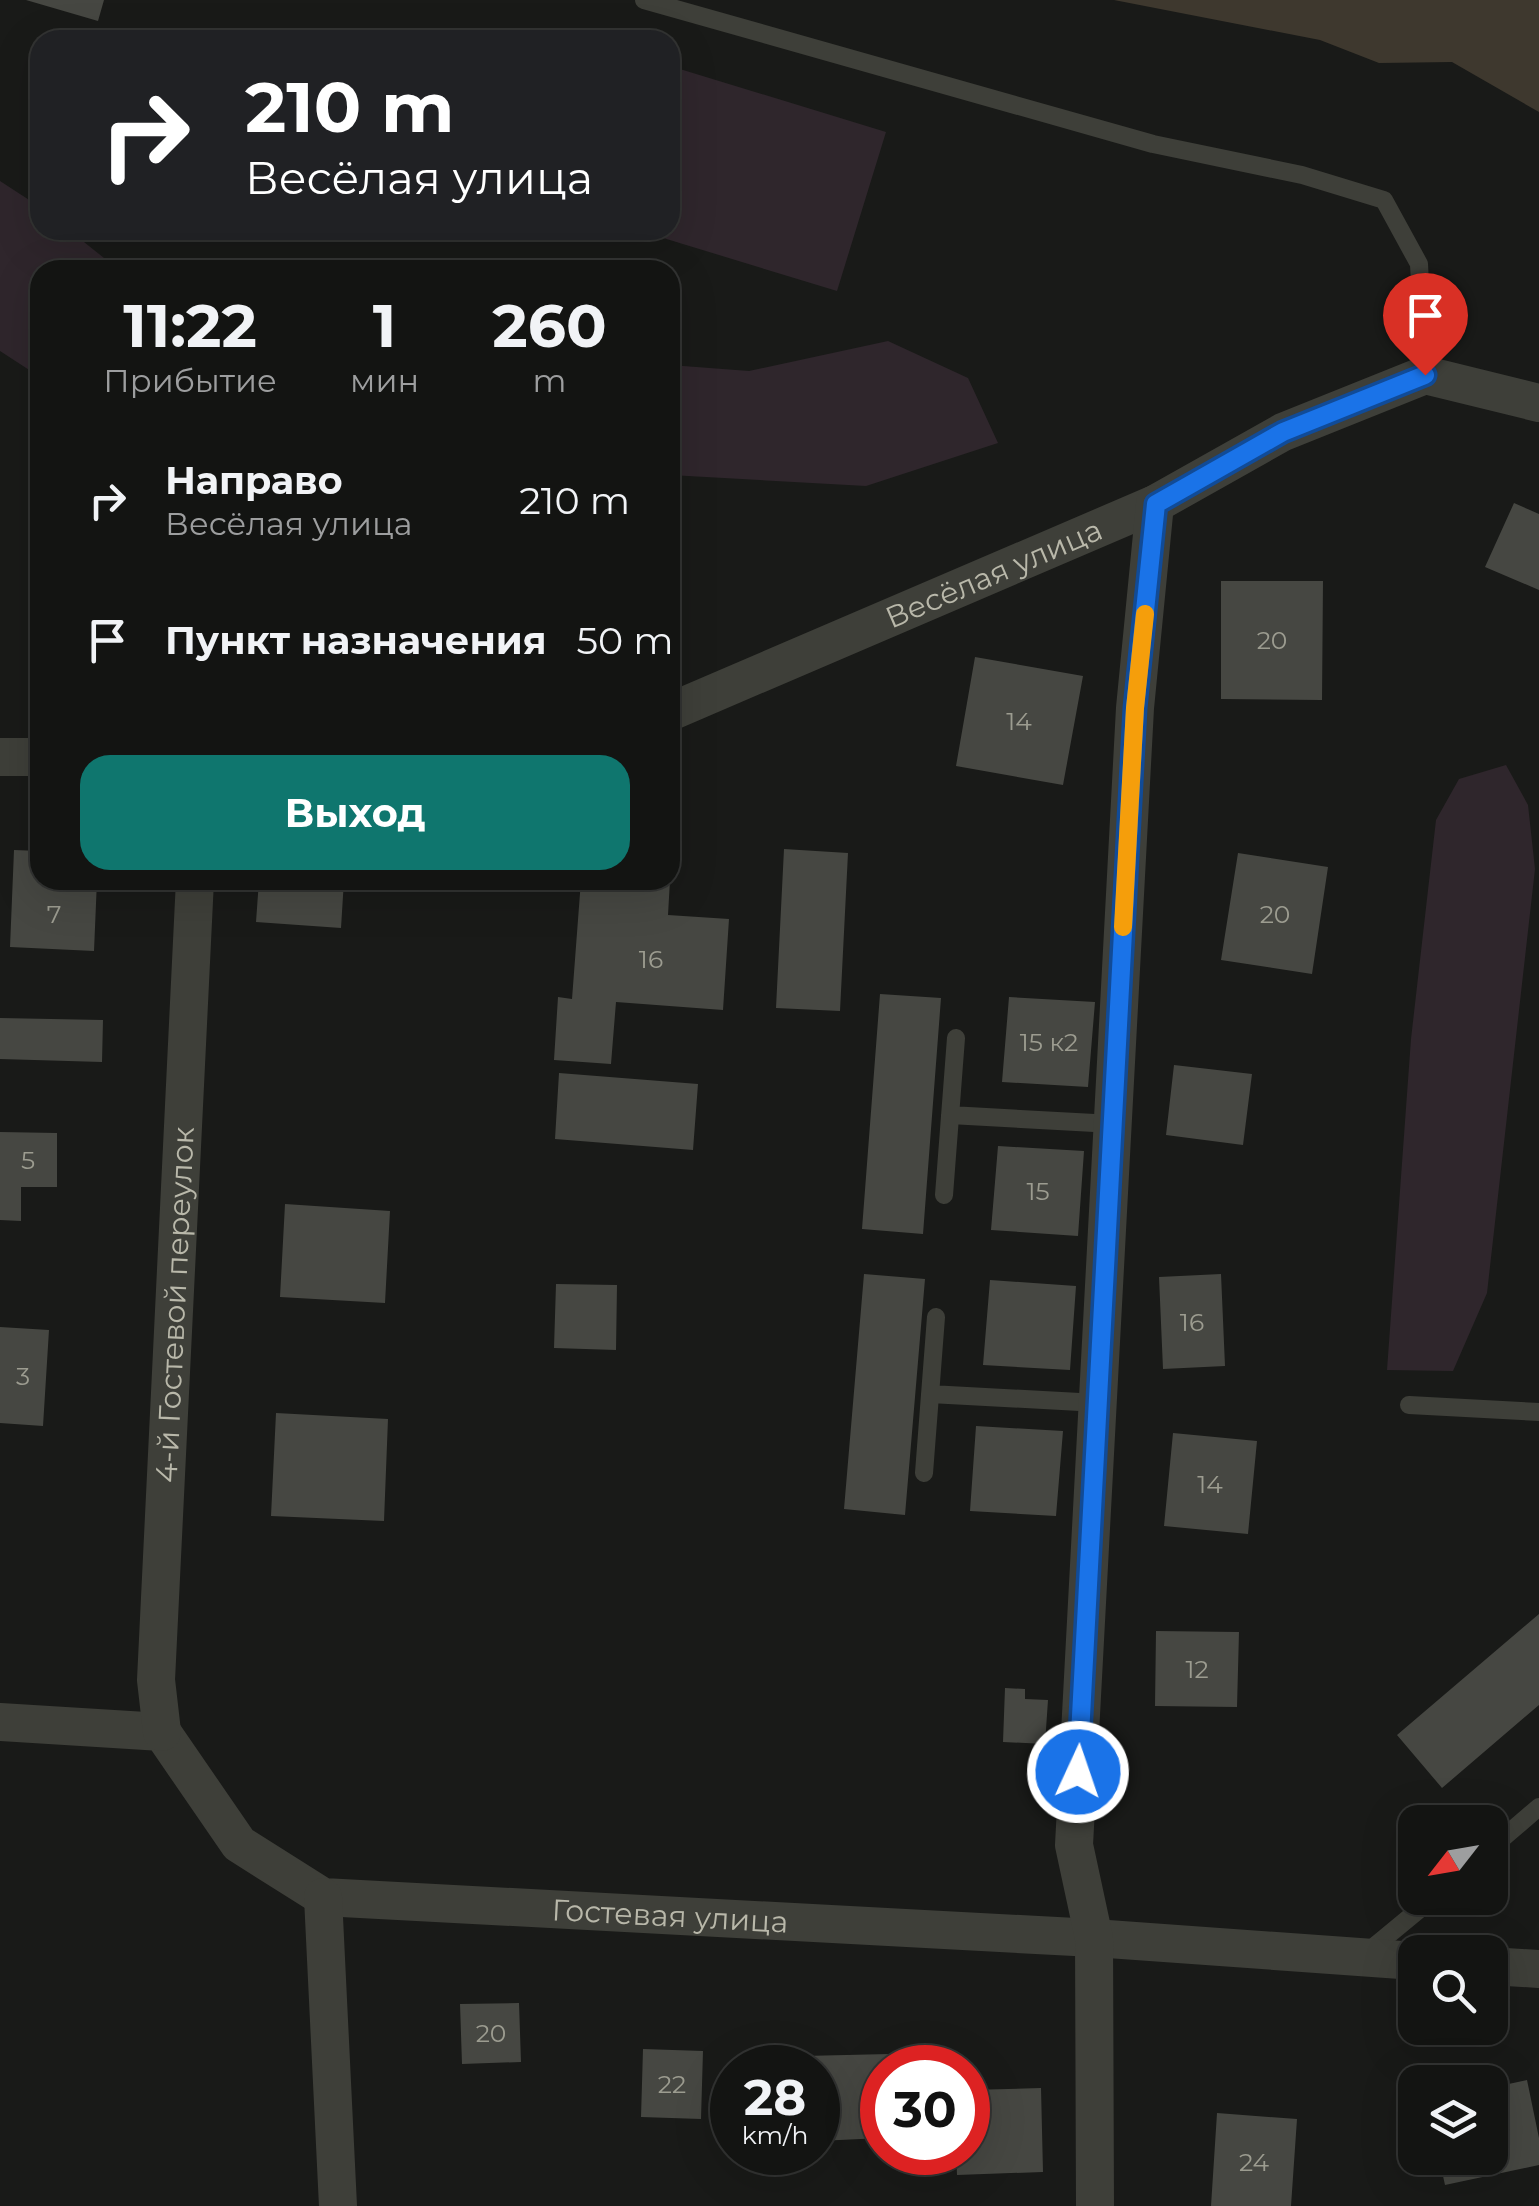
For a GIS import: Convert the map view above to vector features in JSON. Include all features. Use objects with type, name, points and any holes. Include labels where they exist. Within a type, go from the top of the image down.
[{"type":"street","points":[[1425,375],[1539,403]]},
{"type":"street","name":"Весёлая улица","points":[[680,708],[1156,504],[1283,432],[1425,375]]},
{"type":"street","points":[[1095,2206],[1094,1938],[1074,1845],[1135,708],[1156,504]]},
{"type":"street","points":[[0,757],[30,757]]},
{"type":"street","name":"4-й Гостевой переулок","points":[[162,1732],[156,1680],[195,890]]},
{"type":"street","points":[[0,1722],[162,1732]]},
{"type":"street","name":"Гостевая улица","points":[[162,1732],[239,1844],[322,1897],[1094,1938],[1398,1959]]},
{"type":"street","points":[[322,1897],[338,2206]]},
{"type":"street","points":[[1508,1967],[1539,1969]]},
{"type":"lane","points":[[644,0],[1153,144],[1302,176],[1384,200],[1419,264],[1425,375]]},
{"type":"lane","points":[[944,1194],[956,1038]]},
{"type":"lane","points":[[950,1116],[1113,1124]]},
{"type":"lane","points":[[924,1473],[936,1316]]},
{"type":"lane","points":[[930,1394],[1098,1404]]},
{"type":"lane","points":[[1409,1404],[1539,1412]]},
{"type":"lane","points":[[1508,1834],[1539,1807]]},
{"type":"lane","points":[[1363,1957],[1412,1915]]},
{"type":"shaded area","points":[[1114,0],[1539,0],[1539,112],[1452,62],[1379,63],[1320,40]]},
{"type":"shaded area","points":[[680,69],[886,132],[837,291],[670,240],[680,240]]},
{"type":"shaded area","points":[[0,181],[30,200],[30,240],[82,240],[106,260],[30,260],[30,370],[0,351]]},
{"type":"shaded area","points":[[888,341],[968,378],[998,443],[866,486],[680,476],[680,366],[749,371]]},
{"type":"shaded area","points":[[1506,765],[1528,805],[1535,869],[1487,1293],[1453,1371],[1387,1370],[1411,1039],[1436,820],[1459,779]]},
{"type":"building","points":[[26,0],[104,0],[98,21]]},
{"type":"building","points":[[1514,503],[1539,514],[1539,590],[1485,567]]},
{"type":"building","points":[[1221,581],[1323,581],[1322,700],[1221,699]]},
{"type":"building","points":[[975,657],[1083,676],[1063,785],[956,766]]},
{"type":"building","points":[[784,849],[848,853],[840,1011],[776,1008]]},
{"type":"building","points":[[14,850],[30,851],[30,890],[97,890],[94,951],[10,947]]},
{"type":"building","points":[[1238,853],[1328,867],[1312,974],[1221,960]]},
{"type":"building","points":[[258,890],[343,890],[341,928],[256,922]]},
{"type":"building","points":[[580,890],[669,890],[668,915],[729,919],[723,1010],[616,1002],[611,1064],[554,1060],[558,997],[572,999]]},
{"type":"building","points":[[880,994],[941,998],[923,1234],[862,1229]]},
{"type":"building","points":[[1009,997],[1095,1002],[1088,1087],[1002,1082]]},
{"type":"building","points":[[0,1018],[103,1020],[102,1062],[0,1059]]},
{"type":"building","points":[[1174,1065],[1252,1074],[1243,1145],[1166,1135]]},
{"type":"building","points":[[559,1073],[698,1084],[693,1150],[555,1139]]},
{"type":"building","points":[[0,1132],[57,1133],[57,1187],[21,1187],[21,1221],[0,1220]]},
{"type":"building","points":[[998,1146],[1084,1151],[1078,1236],[991,1230]]},
{"type":"building","points":[[285,1204],[390,1211],[385,1303],[280,1297]]},
{"type":"building","points":[[864,1274],[925,1279],[905,1515],[844,1509]]},
{"type":"building","points":[[1221,1274],[1225,1366],[1163,1369],[1159,1277]]},
{"type":"building","points":[[990,1280],[1076,1286],[1070,1370],[983,1365]]},
{"type":"building","points":[[556,1284],[617,1285],[616,1350],[554,1348]]},
{"type":"building","points":[[0,1327],[49,1330],[43,1426],[0,1423]]},
{"type":"building","points":[[276,1413],[388,1419],[384,1521],[271,1516]]},
{"type":"building","points":[[976,1426],[1063,1431],[1056,1516],[970,1511]]},
{"type":"building","points":[[1173,1433],[1257,1441],[1248,1534],[1164,1526]]},
{"type":"building","points":[[1539,1614],[1539,1705],[1442,1788],[1397,1735]]},
{"type":"building","points":[[1156,1631],[1239,1632],[1237,1707],[1155,1706]]},
{"type":"building","points":[[1005,1688],[1025,1689],[1025,1699],[1048,1700],[1045,1744],[1003,1742]]},
{"type":"building","points":[[519,2003],[521,2062],[462,2064],[460,2004]]},
{"type":"building","points":[[643,2049],[703,2051],[701,2119],[641,2117]]},
{"type":"building","points":[[840,2055],[860,2055],[860,2139],[840,2140]]},
{"type":"building","points":[[1527,2080],[1539,2138],[1539,2165],[1508,2172],[1508,2084]]},
{"type":"building","points":[[1041,2088],[1043,2172],[990,2174],[990,2089]]},
{"type":"building","points":[[1217,2113],[1297,2119],[1291,2206],[1211,2206]]},
{"type":"building","points":[[1443,2175],[1492,2175],[1445,2185]]},
{"type":"slow traffic","points":[[1123,927],[1135,708],[1145,614]]},
{"type":"route","points":[[1078,1772],[1135,708],[1156,504],[1283,432],[1425,375]]}]
